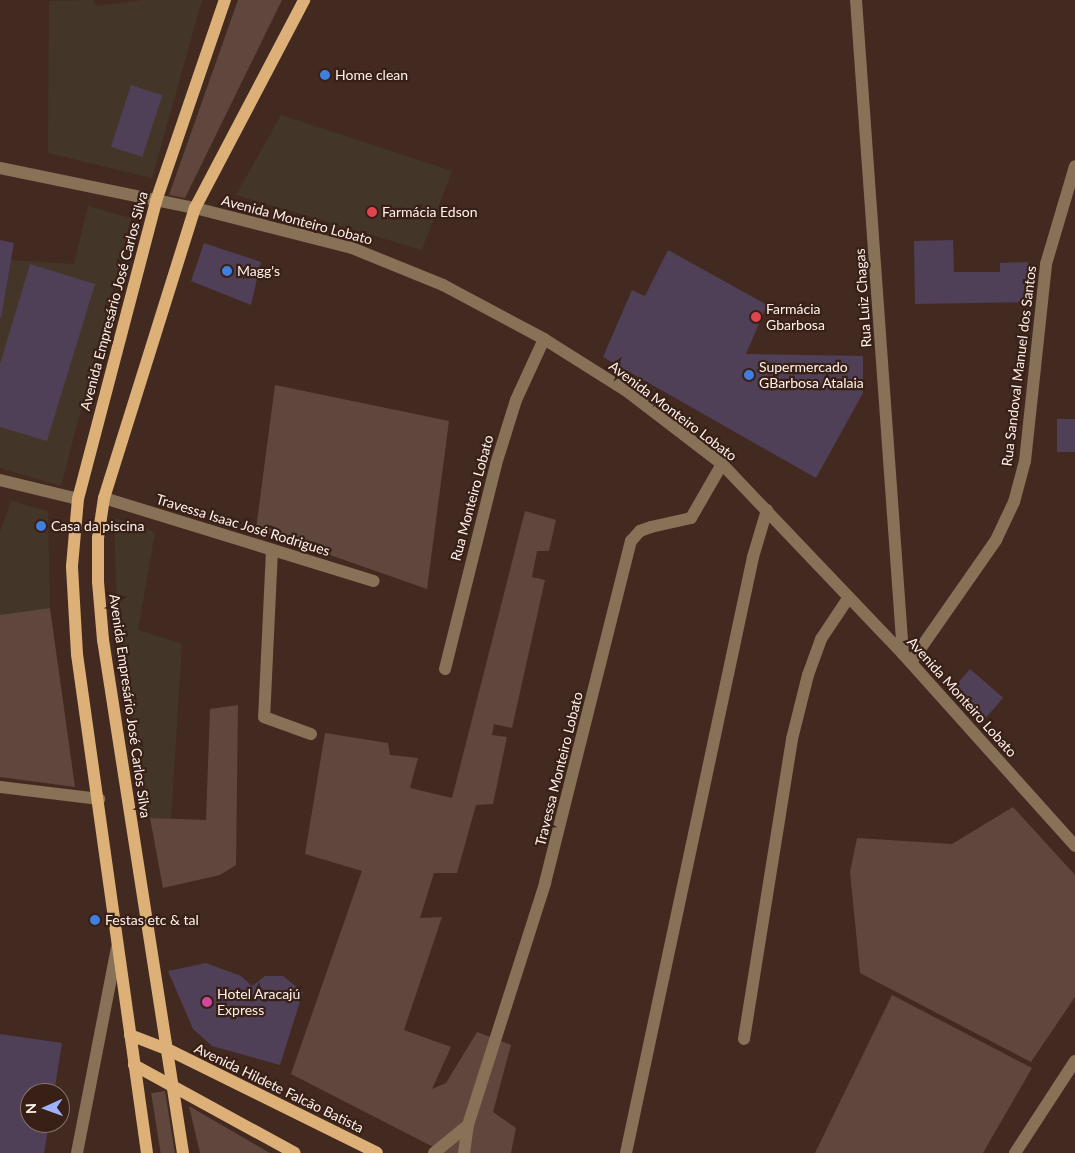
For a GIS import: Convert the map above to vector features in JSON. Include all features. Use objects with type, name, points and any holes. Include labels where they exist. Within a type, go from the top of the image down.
[{"type":"main road","name":"Avenida Empresário José Carlos Silva","points":[[147,1153],[100,799],[77,654],[72,566],[78,499],[156,201],[224,0]]},
{"type":"main road","name":"Avenida Empresário José Carlos Silva","points":[[183,1153],[103,640],[98,582],[98,538],[104,498],[195,208],[304,0]]},
{"type":"main road","name":"Avenida Hildete Falcão Batista","points":[[130,1035],[167,1050],[377,1153]]},
{"type":"main road","points":[[134,1065],[295,1153]]},
{"type":"street","name":"Rua Luiz Chagas","points":[[856,0],[907,658]]},
{"type":"street","name":"Rua Sandoval Manuel dos Santos","points":[[907,658],[996,540],[1014,502],[1025,461],[1046,264],[1075,166]]},
{"type":"street","name":"Avenida Monteiro Lobato","points":[[0,168],[195,208],[352,248],[443,285],[544,340],[628,392],[722,464],[907,658],[1075,846]]},
{"type":"street","name":"Rua Monteiro Lobato","points":[[445,669],[496,464],[516,400],[544,340]]},
{"type":"street","name":"Travessa Monteiro Lobato","points":[[464,1153],[468,1124],[545,883],[631,541],[640,531],[650,527],[691,518],[722,464]]},
{"type":"street","points":[[0,480],[78,499]]},
{"type":"street","name":"Travessa Isaac José Rodrigues","points":[[104,498],[374,581]]},
{"type":"street","points":[[626,1153],[753,557],[767,510]]},
{"type":"street","points":[[272,550],[264,717],[311,734]]},
{"type":"street","points":[[744,1039],[792,739],[808,675],[821,639],[849,597]]},
{"type":"street","points":[[0,787],[100,799]]},
{"type":"street","points":[[77,1153],[118,944]]},
{"type":"street","points":[[1015,1153],[1075,1061]]},
{"type":"street","points":[[434,1153],[468,1124]]},
{"type":"shaded area","points":[[93,0],[96,6],[143,0],[202,0],[152,178],[48,153],[49,1]]},
{"type":"shaded area","points":[[238,0],[282,0],[185,198],[169,195]]},
{"type":"shaded area","points":[[281,115],[452,171],[422,250],[236,195]]},
{"type":"shaded area","points":[[88,206],[131,218],[61,486],[0,468],[0,321],[11,260],[74,264]]},
{"type":"shaded area","points":[[275,385],[449,421],[427,589],[256,529]]},
{"type":"shaded area","points":[[11,501],[48,511],[50,608],[0,615],[0,532]]},
{"type":"shaded area","points":[[525,511],[556,520],[549,551],[537,551],[532,577],[545,580],[512,728],[494,724],[492,735],[507,737],[493,804],[476,805],[457,873],[434,873],[420,918],[442,917],[404,1030],[451,1047],[432,1089],[446,1083],[477,1032],[511,1045],[493,1112],[516,1128],[511,1153],[445,1153],[291,1074],[362,871],[305,854],[325,733],[388,743],[390,755],[418,758],[410,788],[452,798]]},
{"type":"shaded area","points":[[114,518],[155,532],[138,630],[182,644],[171,819],[150,818],[118,635]]},
{"type":"shaded area","points":[[50,608],[75,787],[0,777],[0,615]]},
{"type":"shaded area","points":[[238,705],[236,865],[220,875],[163,888],[150,818],[206,820],[210,709]]},
{"type":"shaded area","points":[[1013,807],[1075,875],[1075,997],[1031,1062],[860,973],[850,872],[857,838],[952,844]]},
{"type":"shaded area","points":[[892,995],[1032,1068],[983,1153],[815,1153]]},
{"type":"shaded area","points":[[165,1091],[175,1153],[161,1153],[151,1093]]},
{"type":"shaded area","points":[[189,1106],[270,1153],[200,1153]]},
{"type":"building","points":[[131,85],[162,95],[142,157],[111,147]]},
{"type":"building","points":[[0,240],[14,243],[1,318],[0,318]]},
{"type":"building","points":[[953,240],[954,272],[1000,272],[1000,263],[1028,262],[1029,302],[915,304],[914,241]]},
{"type":"building","name":"Magg's","points":[[204,243],[261,262],[251,305],[191,281]]},
{"type":"building","name":"Supermercado GBarbosa Atalaia","points":[[668,250],[767,305],[746,354],[863,356],[863,393],[816,478],[603,357],[632,290],[645,296]]},
{"type":"building","points":[[30,264],[95,284],[47,441],[0,427],[0,364]]},
{"type":"building","points":[[1057,419],[1075,419],[1075,452],[1057,452]]},
{"type":"building","points":[[970,669],[1003,698],[984,721],[950,692]]},
{"type":"building","points":[[206,963],[241,976],[252,986],[265,976],[283,976],[303,992],[280,1065],[212,1046],[193,1029],[168,971]]},
{"type":"building","points":[[0,1034],[62,1043],[56,1083],[20,1083],[20,1133],[47,1133],[44,1153],[0,1153]]},
{"type":"place","name":"Home clean","points":[[325,75]]},
{"type":"place","name":"Farmácia Edson","points":[[372,212]]},
{"type":"place","name":"Magg's","points":[[227,271]]},
{"type":"place","name":"Farmácia Gbarbosa","points":[[756,317]]},
{"type":"place","name":"Supermercado GBarbosa Atalaia","points":[[749,375]]},
{"type":"place","name":"Casa da piscina","points":[[41,526]]},
{"type":"place","name":"Festas etc & tal","points":[[95,920]]},
{"type":"place","name":"Hotel Aracajú Express","points":[[207,1002]]}]
